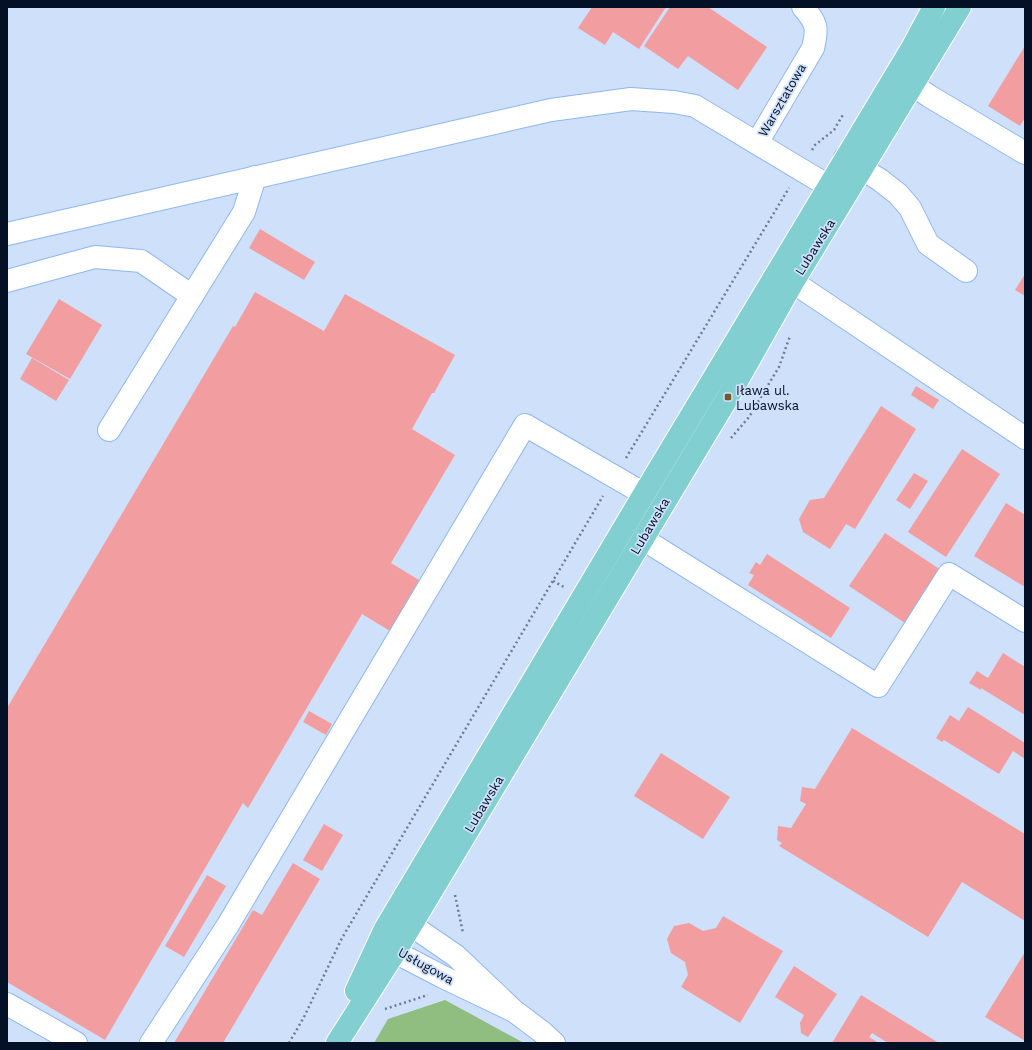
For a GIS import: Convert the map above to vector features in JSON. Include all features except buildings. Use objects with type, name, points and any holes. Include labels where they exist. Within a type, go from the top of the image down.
[{"type":"main road","name":"Lubawska","points":[[905,79],[934,7]]},
{"type":"main road","name":"Lubawska","points":[[337,1043],[411,925],[633,533],[644,494],[837,191],[905,79],[960,7]]},
{"type":"main road","name":"Lubawska","points":[[332,1043],[385,929],[633,533],[662,504],[728,397],[793,282],[837,191]]},
{"type":"street","name":"Warsztatowa","points":[[803,7],[813,18],[816,33],[812,48],[758,143],[837,191]]},
{"type":"street","points":[[905,79],[929,96],[1025,153]]},
{"type":"street","points":[[7,234],[551,110],[631,99],[674,102],[695,106],[758,143]]},
{"type":"street","points":[[854,163],[898,194],[910,208],[928,244],[966,271]]},
{"type":"street","points":[[109,430],[244,212],[256,178]]},
{"type":"street","points":[[7,281],[96,257],[141,261],[192,296]]},
{"type":"street","points":[[793,282],[1025,438]]},
{"type":"street","points":[[151,1043],[228,925],[525,426],[662,504]]},
{"type":"street","points":[[633,533],[878,686],[949,574],[1025,621]]},
{"type":"street","name":"Usługowa","points":[[514,1011],[442,977],[395,952],[385,929],[411,925],[456,956],[514,1011],[554,1043]]},
{"type":"street","points":[[7,1004],[76,1043]]},
{"type":"path","points":[[289,1043],[304,1017],[342,938],[615,476],[815,145],[834,130],[847,109]]},
{"type":"green space","points":[[445,1000],[524,1043],[374,1043],[388,1019]]},
{"type":"place","name":"Iława ul. Lubawska","points":[[728,397]]}]
